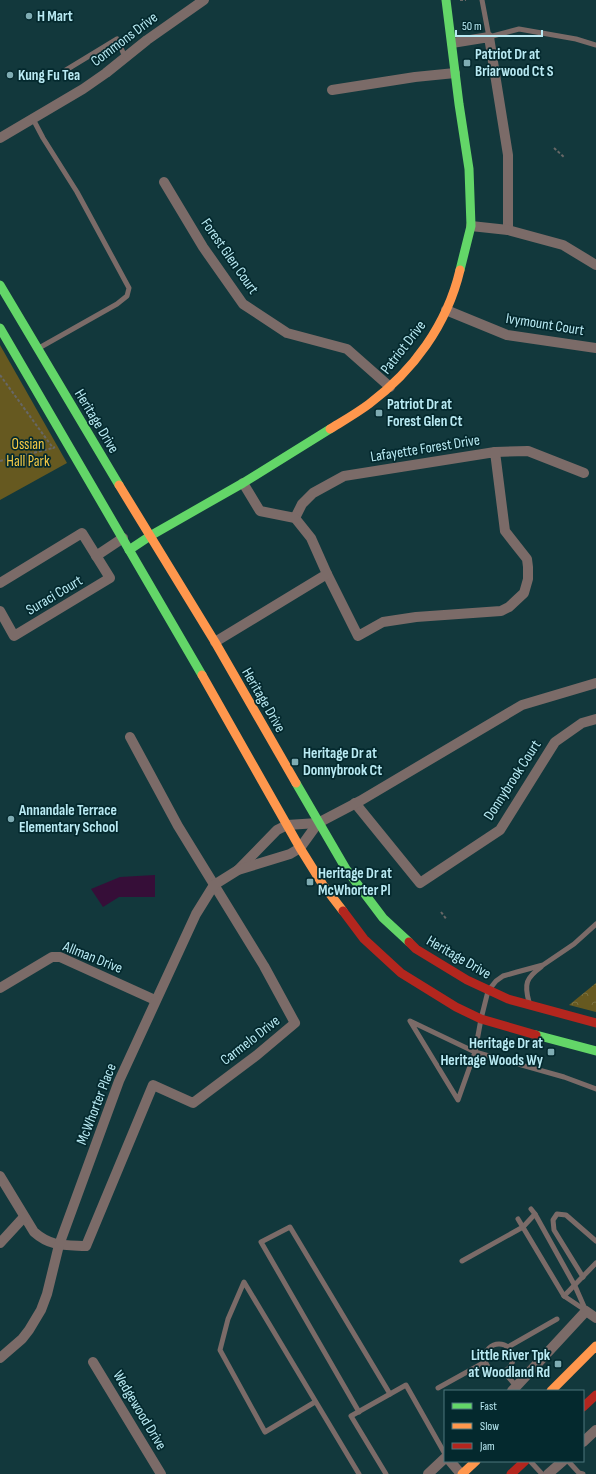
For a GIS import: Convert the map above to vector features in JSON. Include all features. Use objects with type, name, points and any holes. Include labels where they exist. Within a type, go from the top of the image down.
[{"type":"street","name":"Commons Drive","points":[[0,138],[83,89],[204,0]]},
{"type":"street","name":"Patriot Drive","points":[[129,550],[150,536],[243,483],[368,405],[390,387],[406,371],[422,352],[436,330],[457,283],[471,226],[468,168],[446,0]]},
{"type":"street","points":[[452,43],[489,37],[508,155],[508,230]]},
{"type":"street","points":[[332,90],[415,77],[455,73]]},
{"type":"street","name":"Forest Glen Court","points":[[164,182],[203,247],[244,304],[287,334],[347,349],[390,387]]},
{"type":"street","points":[[471,226],[508,230],[563,245],[596,265]]},
{"type":"street","name":"Heritage Drive","points":[[0,286],[215,642],[318,823],[346,869],[383,918],[416,949],[488,991],[508,999],[596,1023]]},
{"type":"street","name":"Ivymount Court","points":[[446,310],[506,335],[596,348]]},
{"type":"street","points":[[0,328],[300,848],[323,885],[364,939],[401,973],[456,1007],[481,1019],[596,1051]]},
{"type":"street","points":[[495,452],[528,451],[584,473]]},
{"type":"street","name":"Lafayette Forest Drive","points":[[495,452],[505,531],[527,559],[528,578],[524,593],[509,607],[501,612],[416,617],[383,622],[358,636],[311,538],[295,518],[302,504],[313,493],[344,476],[495,452]]},
{"type":"street","points":[[243,483],[260,510],[295,518]]},
{"type":"street","name":"Suraci Court","points":[[0,583],[82,533],[110,578],[14,636],[0,611]]},
{"type":"street","points":[[96,556],[122,538]]},
{"type":"street","points":[[215,642],[327,574]]},
{"type":"street","points":[[287,825],[318,823],[355,803],[522,705],[596,683]]},
{"type":"street","name":"Donnybrook Court","points":[[355,803],[420,883],[500,830],[555,742],[582,723],[596,719]]},
{"type":"street","name":"Carmelo Drive","points":[[59,1246],[86,1246],[153,1085],[193,1103],[257,1055],[295,1023],[264,966],[178,826],[130,737]]},
{"type":"street","name":"McWhorter Place","points":[[238,870],[290,854],[300,848],[318,823]]},
{"type":"street","name":"McWhorter Place","points":[[0,1358],[30,1330],[41,1310],[59,1246],[119,1081],[155,1000],[196,914],[214,885],[238,870],[277,830],[287,825]]},
{"type":"street","name":"Allman Drive","points":[[0,988],[52,957],[60,957],[155,1000]]},
{"type":"street","points":[[0,1176],[34,1232],[39,1237],[59,1246]]},
{"type":"street","points":[[0,1243],[24,1217]]},
{"type":"street","points":[[514,1389],[586,1311],[596,1318]]},
{"type":"street","points":[[552,1390],[596,1346]]},
{"type":"street","name":"Wedgewood Drive","points":[[93,1362],[161,1474]]},
{"type":"street","points":[[584,1406],[596,1395]]},
{"type":"street","points":[[584,1441],[596,1430]]},
{"type":"street","points":[[428,1474],[444,1459]]},
{"type":"street","points":[[451,1462],[461,1474],[475,1462]]},
{"type":"street","points":[[511,1474],[524,1462]]},
{"type":"street","points":[[548,1474],[562,1462]]},
{"type":"lane","points":[[482,0],[489,37],[519,29],[576,39],[596,45]]},
{"type":"lane","points":[[66,70],[117,39],[125,57]]},
{"type":"lane","points":[[33,119],[43,138],[77,192],[129,288],[127,296],[116,304],[37,349]]},
{"type":"lane","points":[[530,1004],[526,992],[527,981],[531,974],[574,944],[596,924]]},
{"type":"lane","points":[[543,965],[503,976],[496,981],[488,991],[475,1052],[458,1100],[410,1021],[475,1052],[564,1077],[596,1089]]},
{"type":"lane","points":[[531,1209],[575,1286],[586,1311]]},
{"type":"lane","points":[[462,1261],[523,1227],[535,1214]]},
{"type":"lane","points":[[583,1277],[554,1230],[553,1220],[557,1214],[566,1215],[596,1241]]},
{"type":"lane","points":[[518,1219],[564,1296],[586,1311]]},
{"type":"lane","points":[[359,1412],[261,1242],[290,1226],[390,1394]]},
{"type":"lane","points":[[564,1296],[596,1263]]},
{"type":"lane","points":[[315,1402],[265,1432],[220,1350],[228,1319],[244,1282],[359,1474]]},
{"type":"lane","points":[[508,1347],[557,1319]]},
{"type":"lane","points":[[500,1344],[508,1347],[512,1351],[512,1365],[504,1372],[494,1372],[490,1370],[485,1362],[485,1353],[491,1346],[500,1344]]},
{"type":"lane","points":[[438,1388],[485,1362]]},
{"type":"lane","points":[[504,1372],[514,1389]]},
{"type":"lane","points":[[386,1474],[351,1416],[406,1385],[444,1452]]},
{"type":"lane","points":[[531,1462],[542,1474]]},
{"type":"lane","points":[[569,1462],[579,1473],[583,1474]]},
{"type":"path","points":[[460,0],[466,0]]},
{"type":"path","points":[[554,148],[565,158]]},
{"type":"path","points":[[0,375],[53,448]]},
{"type":"path","points":[[0,461],[53,448],[66,441]]},
{"type":"path","points":[[442,912],[446,920]]},
{"type":"green space","name":"Ossian Hall Park","points":[[0,345],[67,463],[0,500]]},
{"type":"green space","points":[[596,983],[596,1012],[569,1005]]},
{"type":"shaded area","points":[[155,875],[155,897],[119,897],[103,907],[91,889],[120,877]]},
{"type":"traffic: fast","points":[[446,0],[469,169],[471,226],[460,270]]},
{"type":"traffic: fast","points":[[0,285],[119,485]]},
{"type":"traffic: fast","points":[[0,328],[202,675]]},
{"type":"traffic: fast","points":[[129,550],[150,536],[243,483],[330,429]]},
{"type":"traffic: fast","points":[[296,783],[346,869],[383,918],[409,942]]},
{"type":"traffic: fast","points":[[536,1035],[596,1051]]},
{"type":"traffic: slow","points":[[330,429],[369,404],[385,391],[414,362],[437,328],[454,290],[460,270]]},
{"type":"traffic: slow","points":[[119,485],[215,642],[296,783]]},
{"type":"traffic: slow","points":[[202,675],[300,848],[323,885],[343,911]]},
{"type":"traffic: slow","points":[[552,1390],[596,1346]]},
{"type":"traffic: slow","points":[[462,1474],[475,1462]]},
{"type":"traffic: jam","points":[[343,911],[364,939],[401,973],[456,1007],[481,1019],[536,1035]]},
{"type":"traffic: jam","points":[[409,942],[416,949],[467,980],[508,999],[596,1023]]},
{"type":"traffic: jam","points":[[584,1406],[596,1395]]},
{"type":"traffic: jam","points":[[511,1474],[524,1462]]},
{"type":"place","name":"H Mart","points":[[29,16]]},
{"type":"place","name":"Patriot Dr at Briarwood Ct S","points":[[467,63]]},
{"type":"place","name":"Kung Fu Tea","points":[[10,75]]},
{"type":"place","name":"Patriot Dr at Forest Glen Ct","points":[[379,413]]},
{"type":"place","name":"Heritage Dr at Donnybrook Ct","points":[[295,762]]},
{"type":"place","name":"Annandale Terrace Elementary School","points":[[11,819]]},
{"type":"place","name":"Heritage Dr at McWhorter Pl","points":[[310,882]]},
{"type":"place","name":"Heritage Dr at Heritage Woods Wy","points":[[551,1052]]},
{"type":"place","name":"Little River Tpk at Woodland Rd","points":[[558,1364]]}]
